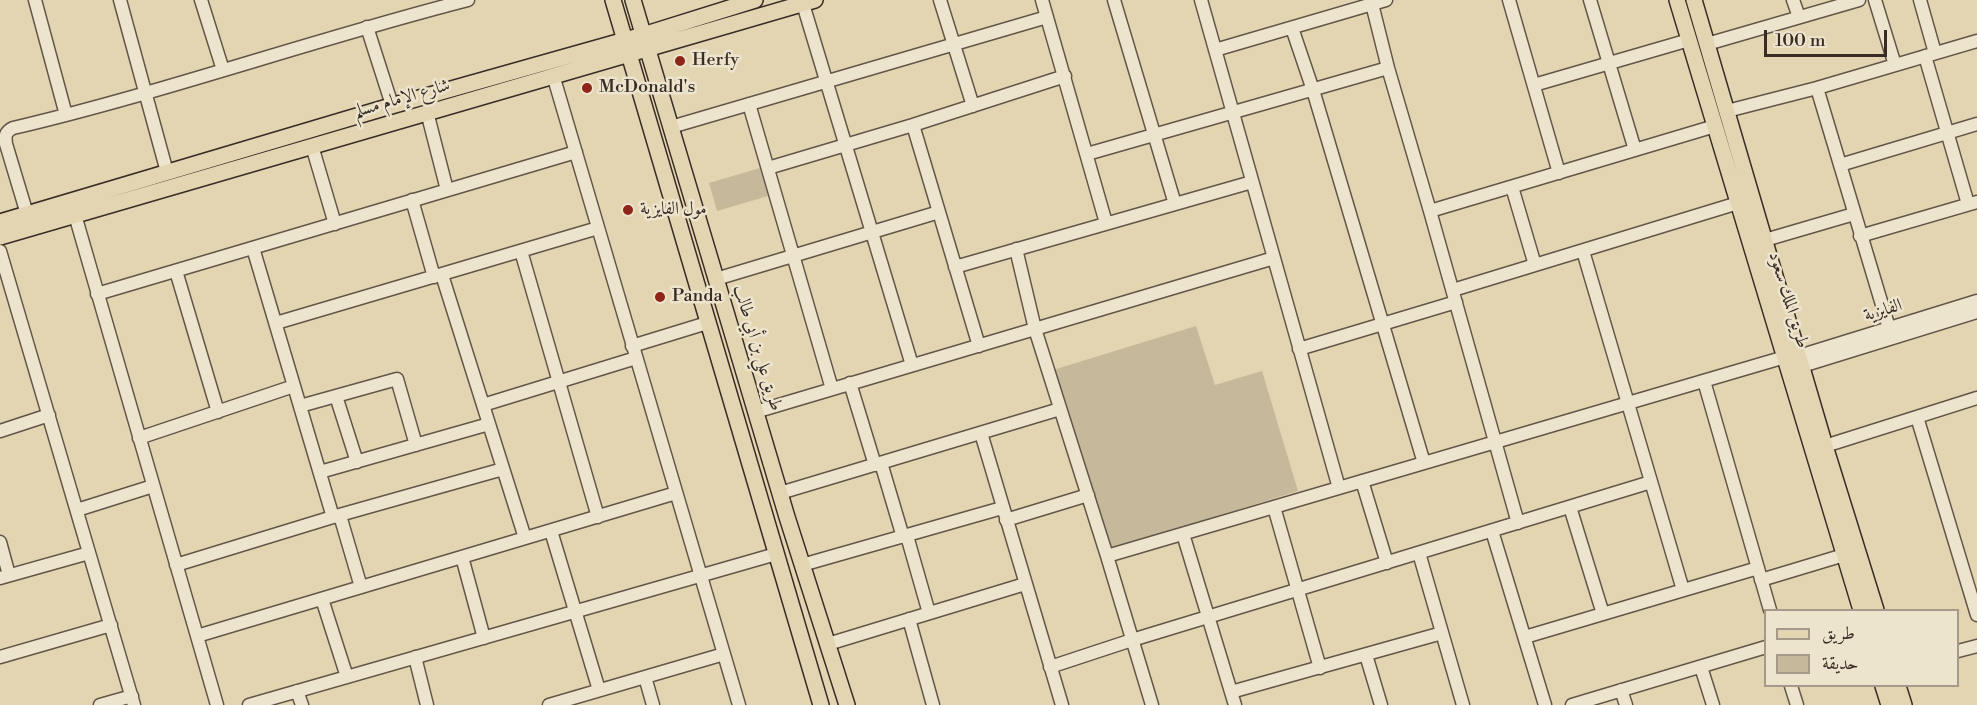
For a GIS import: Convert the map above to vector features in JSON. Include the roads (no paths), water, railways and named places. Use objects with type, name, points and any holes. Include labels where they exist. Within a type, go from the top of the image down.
[{"type":"main road","points":[[613,0],[821,705]]},
{"type":"main road","name":"طريق علي بن أبي طالب","points":[[633,0],[755,411],[847,705]]},
{"type":"main road","name":"شارع الإمام مسلم","points":[[645,42],[721,5],[755,0]]},
{"type":"main road","name":"طريق الملك سعود","points":[[1677,0],[1738,203],[1825,446],[1876,609]]},
{"type":"main road","name":"طريق الملك سعود","points":[[1694,0],[1765,240],[1844,555],[1861,609]]},
{"type":"main road","name":"شارع الإمام مسلم","points":[[0,222],[393,105],[809,2]]},
{"type":"main road","name":"شارع الإمام مسلم","points":[[0,237],[553,75],[627,47]]},
{"type":"main road","points":[[1883,687],[1889,705]]},
{"type":"main road","points":[[1898,687],[1904,705]]},
{"type":"street","points":[[35,0],[66,116]]},
{"type":"street","points":[[120,0],[167,172]]},
{"type":"street","points":[[201,0],[223,69]]},
{"type":"street","points":[[27,214],[5,137],[7,131],[13,128],[146,94],[444,3],[468,0]]},
{"type":"street","points":[[940,0],[973,106]]},
{"type":"street","points":[[1042,0],[1106,224]]},
{"type":"street","points":[[1114,0],[1175,204]]},
{"type":"street","points":[[1201,0],[1339,488]]},
{"type":"street","points":[[1215,51],[1386,0]]},
{"type":"street","points":[[1509,0],[1559,173]]},
{"type":"street","points":[[1590,0],[1635,150]]},
{"type":"street","points":[[1793,0],[1798,17]]},
{"type":"street","points":[[1707,44],[1859,0]]},
{"type":"street","points":[[1875,0],[1895,65]]},
{"type":"street","points":[[1860,236],[1973,203],[1948,132],[1920,0]]},
{"type":"street","points":[[809,2],[826,82],[912,365]]},
{"type":"street","points":[[1372,4],[1388,68],[1518,523]]},
{"type":"street","points":[[671,127],[1047,16]]},
{"type":"street","points":[[367,27],[393,105]]},
{"type":"street","points":[[1292,28],[1313,90],[1424,463]]},
{"type":"street","points":[[1534,85],[1689,40]]},
{"type":"street","points":[[1727,111],[1817,88],[1977,41]]},
{"type":"street","points":[[1087,154],[1388,68]]},
{"type":"street","points":[[553,75],[739,705]]},
{"type":"street","points":[[768,168],[913,125],[1065,76]]},
{"type":"street","points":[[1817,88],[1889,328]]},
{"type":"street","points":[[749,104],[832,389]]},
{"type":"street","points":[[427,112],[447,190]]},
{"type":"street","points":[[1840,165],[1977,124]]},
{"type":"street","points":[[913,125],[979,346]]},
{"type":"street","points":[[1430,211],[1715,126]]},
{"type":"street","points":[[312,146],[334,224]]},
{"type":"street","points":[[98,294],[576,152]]},
{"type":"street","points":[[955,267],[1252,182]]},
{"type":"street","points":[[1512,187],[1534,265]]},
{"type":"street","points":[[412,200],[483,405],[525,538]]},
{"type":"street","points":[[1299,349],[1382,325],[1534,265],[1738,203]]},
{"type":"street","points":[[716,279],[939,212]]},
{"type":"street","points":[[1765,240],[1854,214]]},
{"type":"street","points":[[75,215],[217,705]]},
{"type":"street","points":[[276,323],[598,228]]},
{"type":"street","points":[[253,248],[332,514],[340,519],[361,587]]},
{"type":"street","points":[[1016,249],[1035,330],[1152,705]]},
{"type":"street","points":[[0,251],[133,701],[100,705]]},
{"type":"street","points":[[521,251],[598,517]]},
{"type":"street","points":[[1582,251],[1683,590]]},
{"type":"street","points":[[755,411],[1274,258]]},
{"type":"street","points":[[176,271],[218,412]]},
{"type":"street","name":"الفايزية","points":[[1795,360],[1889,328],[1977,302]]},
{"type":"street","name":"الفايزية","points":[[1795,360],[1977,312]]},
{"type":"street","points":[[483,405],[559,382],[707,323]]},
{"type":"street","points":[[1107,556],[1704,381],[1795,360]]},
{"type":"street","points":[[300,406],[397,379],[416,445]]},
{"type":"street","points":[[1704,381],[1770,609]]},
{"type":"street","points":[[850,383],[905,537],[929,613]]},
{"type":"street","points":[[139,438],[294,386]]},
{"type":"street","points":[[336,396],[357,462]]},
{"type":"street","points":[[1825,446],[1977,398]]},
{"type":"street","points":[[780,493],[1060,410]]},
{"type":"street","points":[[0,431],[49,415]]},
{"type":"street","points":[[1917,417],[1977,615]]},
{"type":"street","points":[[320,472],[489,424]]},
{"type":"street","points":[[981,433],[1062,705]]},
{"type":"street","points":[[176,565],[336,516],[503,469]]},
{"type":"street","points":[[1362,482],[1387,562]]},
{"type":"street","points":[[1050,667],[1651,482]]},
{"type":"street","points":[[77,510],[153,486]]},
{"type":"street","points":[[196,636],[676,493]]},
{"type":"street","points":[[802,565],[905,537],[1088,495]]},
{"type":"street","points":[[1274,507],[1320,668]]},
{"type":"street","points":[[1570,507],[1603,614]]},
{"type":"street","points":[[551,531],[599,690]]},
{"type":"street","points":[[1492,531],[1545,705]]},
{"type":"street","points":[[1183,534],[1235,705]]},
{"type":"street","points":[[0,542],[5,577],[89,553]]},
{"type":"street","points":[[1419,553],[1463,705]]},
{"type":"street","points":[[249,705],[776,554]]},
{"type":"street","points":[[1524,637],[1683,590],[1844,555]]},
{"type":"street","points":[[462,557],[484,638]]},
{"type":"street","points":[[828,644],[1025,584]]},
{"type":"street","points":[[322,599],[347,677]]},
{"type":"street","points":[[909,619],[933,705]]},
{"type":"street","points":[[0,657],[111,625]]},
{"type":"street","points":[[1231,692],[1442,633]]},
{"type":"street","points":[[1959,651],[1977,646]]},
{"type":"street","points":[[1572,705],[1764,649]]},
{"type":"street","points":[[549,705],[567,702],[599,690],[724,654]]},
{"type":"street","points":[[1366,655],[1381,705]]},
{"type":"street","points":[[415,657],[427,705]]},
{"type":"street","points":[[1701,667],[1713,705]]},
{"type":"street","points":[[645,677],[653,705]]},
{"type":"street","points":[[1791,687],[1797,705]]},
{"type":"street","points":[[1621,690],[1626,705]]},
{"type":"street","points":[[297,691],[302,705]]},
{"type":"place","name":"Herfy","points":[[680,61]]},
{"type":"place","name":"McDonald's","points":[[587,88]]},
{"type":"place","name":"مول الفايزية","points":[[628,210]]},
{"type":"place","name":"Panda","points":[[660,297]]}]
